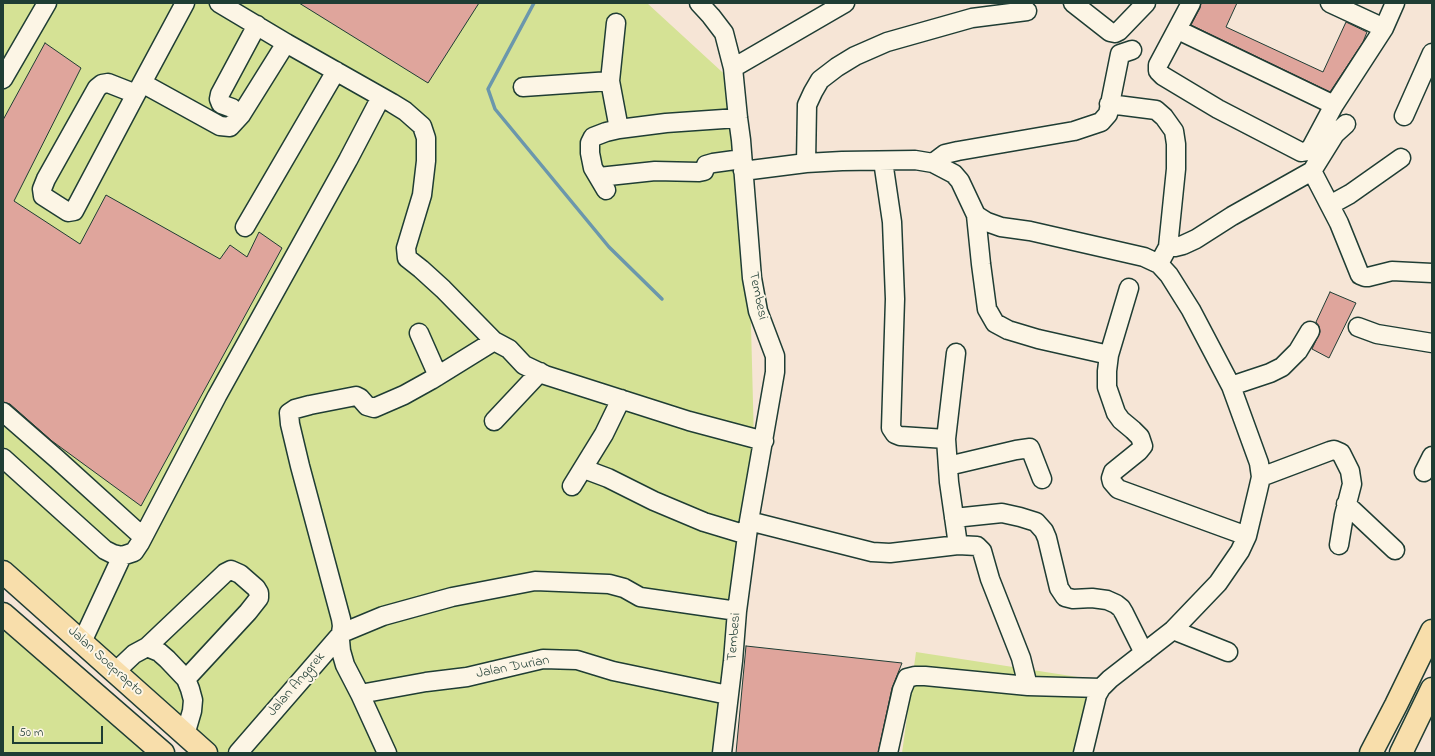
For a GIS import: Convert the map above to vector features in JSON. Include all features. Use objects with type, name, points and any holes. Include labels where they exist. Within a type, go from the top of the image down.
[{"type":"highway","name":"Jalan Soeprapto","points":[[3,572],[206,753]]},
{"type":"highway","points":[[3,614],[163,753]]},
{"type":"highway","points":[[1371,753],[1432,631]]},
{"type":"highway","points":[[1401,753],[1432,689]]},
{"type":"street","points":[[3,79],[47,3]]},
{"type":"street","points":[[185,3],[139,88],[74,211],[68,212],[43,196],[42,189],[46,179],[97,88],[102,84],[108,83],[139,88],[220,126],[230,127],[240,115],[286,43]]},
{"type":"street","points":[[219,3],[405,111],[422,126],[426,138],[426,161],[422,196],[406,248],[407,258],[443,289],[494,341],[509,349],[524,365],[540,372],[689,421],[764,441]]},
{"type":"street","name":"Tembesi","points":[[699,3],[724,33],[733,68],[754,297],[775,356],[775,372],[748,528],[737,612],[733,661],[722,753]]},
{"type":"street","points":[[1073,3],[1110,32],[1115,33],[1119,31],[1146,3]]},
{"type":"street","points":[[1191,3],[1178,30],[1158,65],[1158,71],[1163,76],[1218,109],[1298,151],[1304,152],[1311,148],[1334,105],[1384,28],[1395,3]]},
{"type":"street","points":[[1330,3],[1384,28]]},
{"type":"street","points":[[733,68],[834,6]]},
{"type":"street","points":[[806,163],[807,105],[820,80],[836,67],[855,56],[887,42],[972,18],[1027,11]]},
{"type":"street","points":[[616,23],[610,80],[619,129]]},
{"type":"street","points":[[240,115],[232,108],[222,104],[219,99],[220,94],[257,25]]},
{"type":"street","points":[[1178,30],[1334,105]]},
{"type":"street","points":[[933,163],[945,154],[1074,132],[1101,122],[1108,114],[1120,54],[1132,50]]},
{"type":"street","points":[[1404,116],[1432,53]]},
{"type":"street","points":[[245,227],[336,70]]},
{"type":"street","points":[[523,88],[610,80]]},
{"type":"street","points":[[3,458],[98,545],[113,554],[122,556],[134,552],[217,396],[344,167],[381,97]]},
{"type":"street","points":[[1109,104],[1156,110],[1164,117],[1174,131],[1176,144],[1176,169],[1168,247],[1159,264]]},
{"type":"street","points":[[738,118],[666,123],[619,129],[597,136],[590,141],[590,153],[593,168],[602,183],[655,171],[699,172],[704,171],[706,165],[713,163],[743,165],[915,160],[933,163],[954,174],[960,181],[976,215],[987,309],[995,323],[1008,330],[1038,339],[1109,355]]},
{"type":"street","points":[[1168,247],[1183,245],[1312,172],[1335,134],[1346,124]]},
{"type":"street","points":[[1330,205],[1350,194],[1401,158]]},
{"type":"street","points":[[883,161],[892,222],[895,292],[891,428],[895,434],[900,436],[946,439]]},
{"type":"street","points":[[1312,172],[1330,205],[1362,276],[1374,276],[1392,271],[1432,273]]},
{"type":"street","points":[[976,215],[987,222],[1001,227],[1030,231],[1137,256],[1159,264],[1169,275],[1191,310],[1231,386],[1259,464],[1261,477],[1246,536],[1240,551],[1218,583],[1173,630],[1101,688],[1097,696],[1083,753]]},
{"type":"street","points":[[1129,288],[1109,355],[1107,387],[1116,412],[1121,420],[1140,437],[1143,446],[1140,451],[1113,472],[1111,478],[1114,485],[1118,489],[1246,536]]},
{"type":"street","points":[[1358,327],[1377,334],[1432,343]]},
{"type":"street","points":[[1231,386],[1270,373],[1282,367],[1298,350],[1310,331]]},
{"type":"street","points":[[419,333],[438,376]]},
{"type":"street","points":[[387,753],[345,665],[341,651],[341,619],[300,466],[290,424],[290,413],[295,409],[310,405],[356,396],[360,398],[367,406],[374,408],[404,395],[438,376],[494,341]]},
{"type":"street","points":[[956,353],[946,439],[958,545]]},
{"type":"street","points":[[494,421],[540,372]]},
{"type":"street","points":[[572,486],[584,469],[604,434],[621,399]]},
{"type":"street","points":[[3,412],[143,537]]},
{"type":"street","points":[[949,474],[1016,450],[1030,448],[1042,479]]},
{"type":"street","points":[[1261,477],[1330,451],[1339,451],[1345,457],[1350,471],[1352,484],[1346,504],[1339,546]]},
{"type":"street","points":[[1424,472],[1432,456]]},
{"type":"street","points":[[584,469],[608,478],[654,501],[704,522],[748,528],[872,552],[896,553],[958,545],[977,546],[982,551],[990,579],[1021,658],[1028,686]]},
{"type":"street","points":[[1346,504],[1395,550]]},
{"type":"street","points":[[954,518],[1002,513],[1036,522],[1044,531],[1047,538],[1060,588],[1065,597],[1073,599],[1092,598],[1107,600],[1116,604],[1124,613],[1144,653]]},
{"type":"street","points":[[82,642],[122,556]]},
{"type":"street","points":[[115,672],[134,654],[147,647],[225,573],[231,570],[240,574],[260,593],[259,598],[248,612],[186,678]]},
{"type":"street","name":"Jalan Anggrek","points":[[238,753],[342,633],[383,616],[452,597],[535,581],[609,584],[624,588],[640,597],[737,612]]},
{"type":"street","points":[[1173,630],[1228,652]]},
{"type":"street","points":[[147,647],[163,655],[186,678],[193,700],[192,711],[185,734]]},
{"type":"street","name":"Jalan Durian","points":[[360,694],[426,682],[467,677],[542,659],[577,660],[613,672],[728,695]]},
{"type":"street","points":[[888,753],[902,690],[907,678],[925,676],[1028,686],[1101,688]]},
{"type":"green space","points":[[3,3],[647,3],[745,93],[756,519],[723,753],[219,753],[3,564]]},
{"type":"green space","points":[[3,601],[175,753],[3,753]]},
{"type":"green space","points":[[916,652],[1097,680],[1081,753],[902,753]]},
{"type":"building","points":[[299,3],[479,3],[428,83]]},
{"type":"building","points":[[1201,3],[1237,3],[1226,27],[1323,72],[1346,22],[1367,32],[1363,42],[1330,92],[1191,25]]},
{"type":"building","points":[[45,43],[81,68],[14,201],[80,244],[106,195],[220,259],[230,245],[247,257],[259,232],[282,248],[141,506],[52,441],[10,404],[3,402],[3,120]]},
{"type":"building","points":[[1330,292],[1356,303],[1329,358],[1312,349],[1320,332],[1319,326],[1316,322]]},
{"type":"building","points":[[746,646],[902,663],[892,688],[878,753],[736,753]]},
{"type":"waterway","points":[[534,3],[488,89],[495,109],[609,247],[662,299]]}]
